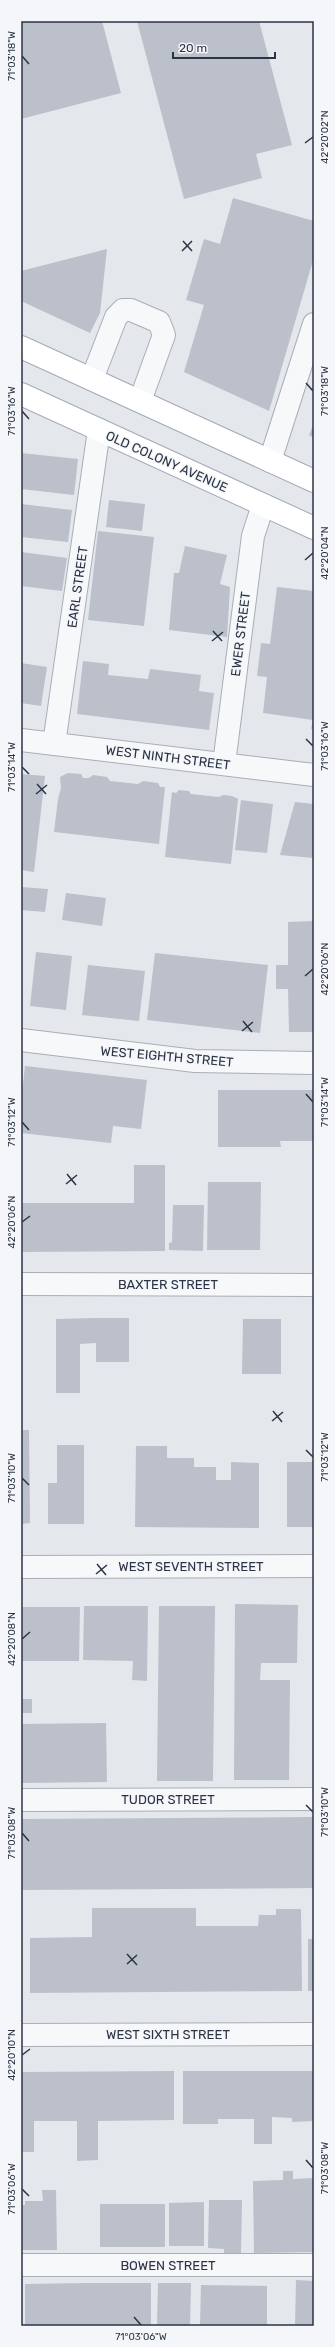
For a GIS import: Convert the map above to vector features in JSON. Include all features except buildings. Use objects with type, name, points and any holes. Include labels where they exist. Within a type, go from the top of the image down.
[{"type":"main road","points":[[21,347],[314,481]]},
{"type":"main road","name":"OLD COLONY AVENUE","points":[[21,394],[314,528]]},
{"type":"street","points":[[92,379],[116,317],[124,310],[131,310],[158,322],[164,335],[140,401]]},
{"type":"street","points":[[270,461],[314,324]]},
{"type":"street","name":"EARL STREET","points":[[54,744],[99,430]]},
{"type":"street","name":"EWER STREET","points":[[224,764],[253,536],[263,505]]},
{"type":"street","name":"WEST NINTH STREET","points":[[21,740],[314,775]]},
{"type":"street","name":"WEST EIGHTH STREET","points":[[21,1040],[195,1061],[314,1063]]},
{"type":"street","name":"BAXTER STREET","points":[[21,1284],[314,1285]]},
{"type":"street","name":"WEST SEVENTH STREET","points":[[21,1567],[314,1566]]},
{"type":"street","name":"TUDOR STREET","points":[[21,1800],[314,1798]]},
{"type":"street","name":"WEST SIXTH STREET","points":[[21,2035],[314,2034]]},
{"type":"street","name":"BOWEN STREET","points":[[21,2265],[314,2265]]}]
